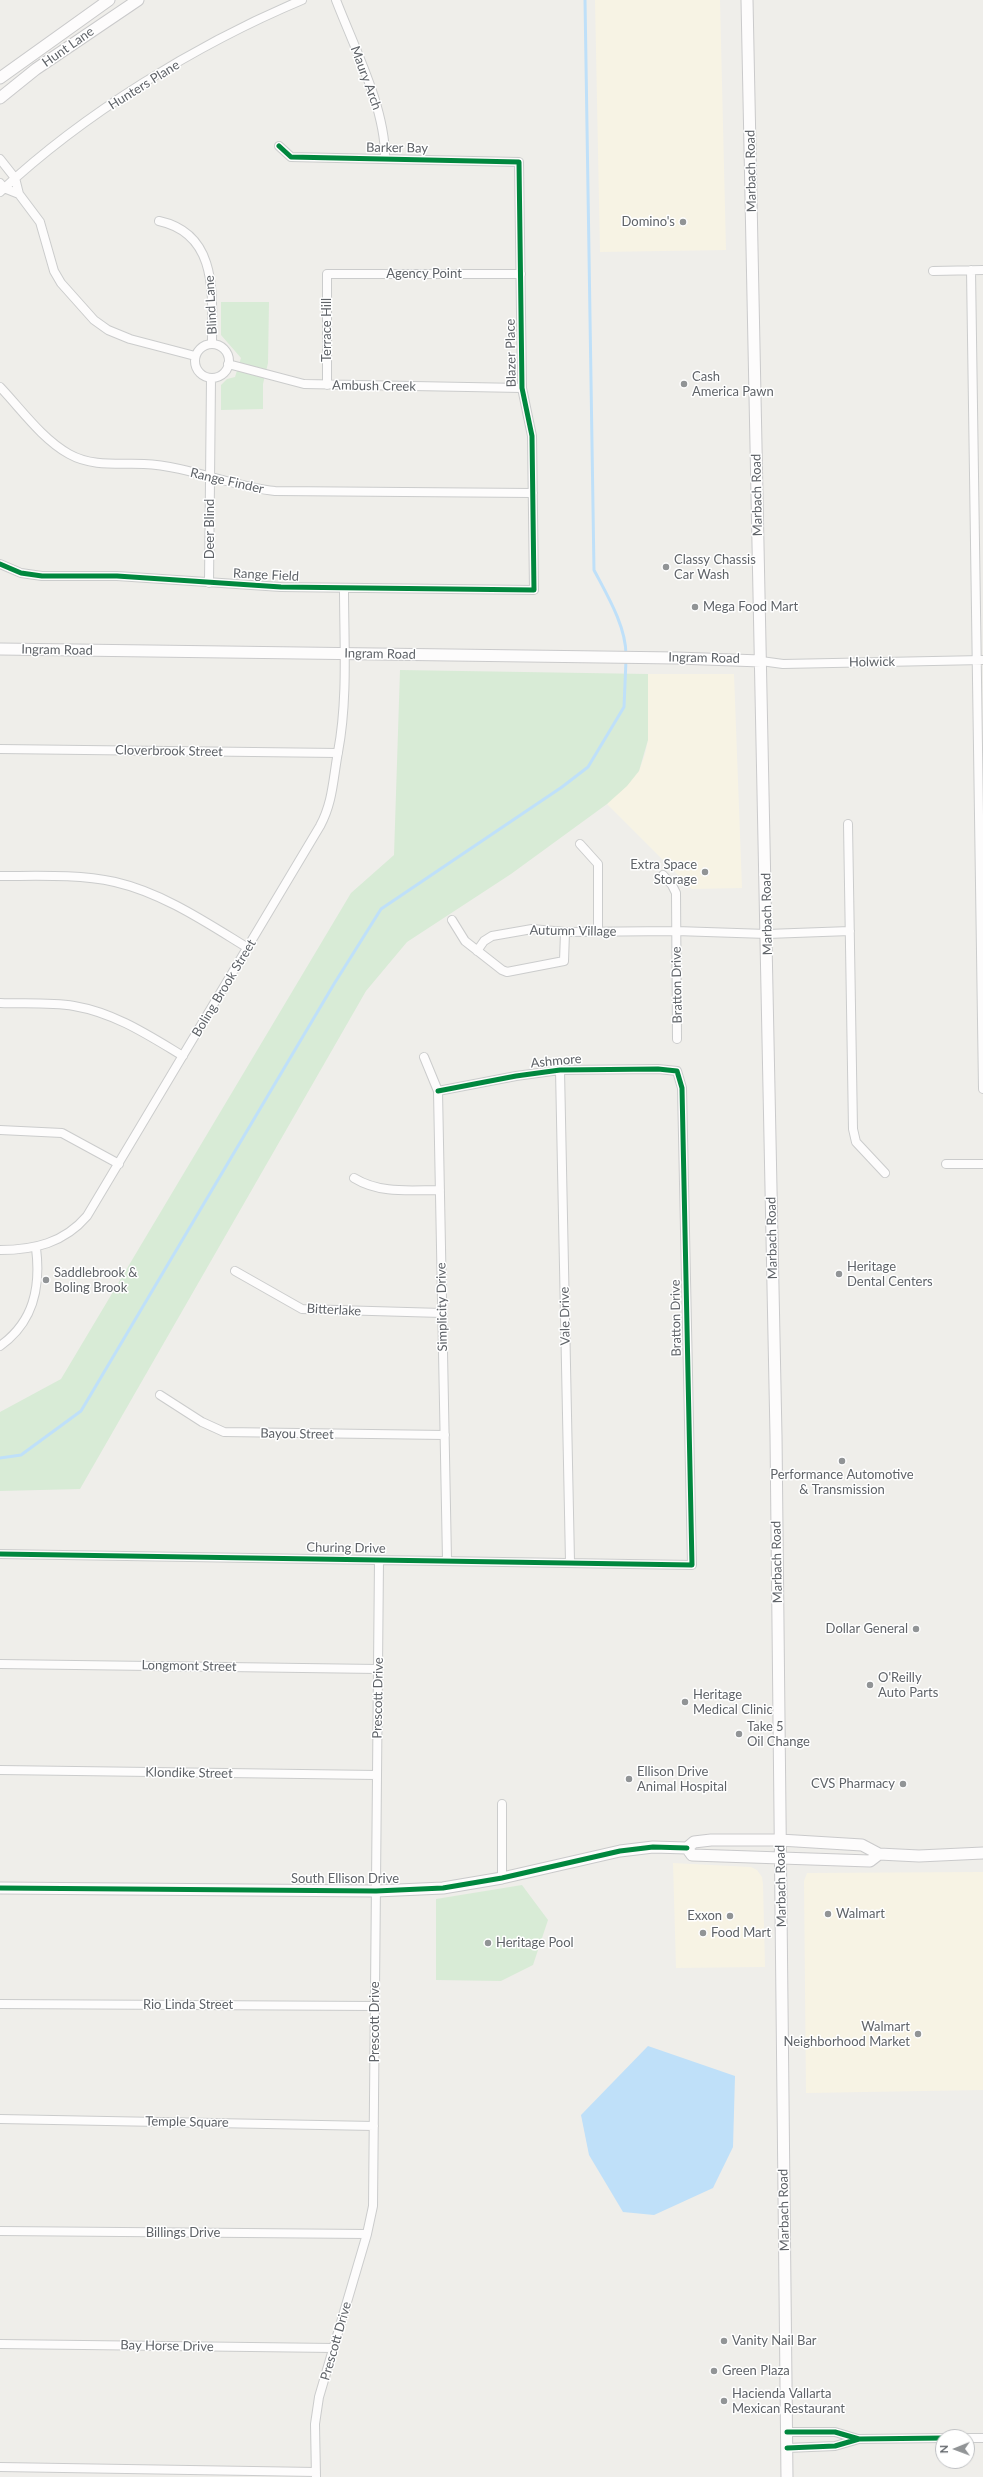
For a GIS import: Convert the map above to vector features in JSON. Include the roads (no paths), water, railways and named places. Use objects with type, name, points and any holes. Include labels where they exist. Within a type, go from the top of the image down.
[{"type":"main road","name":"Hunt Lane","points":[[0,78],[109,0]]},
{"type":"main road","name":"Hunt Lane","points":[[0,98],[42,65],[138,0]]},
{"type":"main road","name":"Marbach Road","points":[[747,0],[767,934],[788,2477]]},
{"type":"main road","name":"Ingram Road","points":[[0,649],[638,657],[761,661]]},
{"type":"main road","name":"South Ellison Drive","points":[[0,1888],[376,1891],[443,1888],[502,1878],[620,1851],[653,1847],[687,1848],[694,1842],[725,1840],[780,1840],[862,1845],[879,1854],[918,1856],[983,1853]]},
{"type":"main road","points":[[725,1840],[726,1858]]},
{"type":"main road","name":"South Ellison Drive","points":[[687,1848],[692,1855],[726,1858],[870,1861],[879,1854]]},
{"type":"street","name":"Hunters Plane","points":[[1,188],[116,102],[160,74],[220,39],[302,0]]},
{"type":"street","name":"Maury Arch","points":[[336,0],[378,111],[386,142],[385,159]]},
{"type":"street","name":"Barker Bay","points":[[279,146],[291,157],[519,162]]},
{"type":"street","points":[[0,159],[15,178],[19,194],[40,222],[54,272],[60,283],[94,320],[108,330],[130,339],[195,356]]},
{"type":"street","name":"Blazer Place","points":[[519,162],[522,388],[532,436],[534,590]]},
{"type":"street","points":[[1,188],[19,194]]},
{"type":"street","name":"Blind Lane","points":[[159,221],[181,229],[191,238],[204,258],[210,272],[212,286],[212,343]]},
{"type":"street","points":[[971,270],[980,660],[983,1089]]},
{"type":"street","points":[[933,271],[983,270]]},
{"type":"street","name":"Agency Point","points":[[327,274],[521,274]]},
{"type":"street","name":"Terrace Hill","points":[[327,274],[327,385]]},
{"type":"street","points":[[212,343],[218,344],[227,353],[228,364],[222,374],[212,378],[200,374],[194,363],[195,356],[201,347],[212,343]]},
{"type":"street","name":"Ambush Creek","points":[[228,364],[304,384],[522,388]]},
{"type":"street","name":"Deer Blind","points":[[209,583],[212,378]]},
{"type":"street","name":"Range Finder","points":[[0,387],[55,446],[71,455],[89,461],[108,464],[162,465],[257,489],[533,493]]},
{"type":"street","name":"Range Field","points":[[0,564],[21,573],[42,576],[117,576],[209,583],[344,588],[534,590]]},
{"type":"street","name":"Boling Brook Street","points":[[0,1250],[36,1248],[64,1236],[82,1221],[119,1164],[327,813],[333,789],[342,726],[344,588]]},
{"type":"street","name":"Holwick","points":[[761,661],[783,664],[980,660]]},
{"type":"street","name":"Cloverbrook Street","points":[[0,749],[338,753]]},
{"type":"street","points":[[848,824],[853,1129],[856,1142],[885,1173]]},
{"type":"street","points":[[580,844],[598,864],[598,932]]},
{"type":"street","name":"Bratton Drive","points":[[663,875],[672,884],[676,893],[677,1039]]},
{"type":"street","points":[[0,876],[85,878],[116,882],[174,905],[248,948]]},
{"type":"street","points":[[452,920],[465,941],[507,972],[564,961],[564,932]]},
{"type":"street","name":"Autumn Village","points":[[477,951],[484,941],[504,932],[532,929],[564,932],[676,931],[767,934],[850,931]]},
{"type":"street","points":[[0,1003],[64,1005],[101,1012],[135,1027],[183,1056]]},
{"type":"street","name":"Simplicity Drive","points":[[424,1057],[438,1091],[447,1560]]},
{"type":"street","name":"Ashmore","points":[[438,1091],[516,1076],[560,1070],[658,1069],[677,1071]]},
{"type":"street","name":"Vale Drive","points":[[560,1070],[570,1562]]},
{"type":"street","name":"Bratton Drive","points":[[677,1071],[682,1088],[692,1565]]},
{"type":"street","points":[[0,1130],[62,1133],[119,1164]]},
{"type":"street","points":[[946,1164],[983,1164]]},
{"type":"street","points":[[354,1178],[367,1186],[382,1189],[440,1190]]},
{"type":"street","points":[[0,1346],[22,1326],[33,1306],[38,1278],[36,1248]]},
{"type":"street","name":"Bitterlake","points":[[235,1271],[302,1309],[442,1313]]},
{"type":"street","name":"Bayou Street","points":[[160,1395],[202,1422],[224,1432],[445,1436]]},
{"type":"street","name":"Churing Drive","points":[[0,1554],[692,1565]]},
{"type":"street","name":"Prescott Drive","points":[[316,2474],[315,2424],[319,2397],[367,2234],[373,2206],[380,1560]]},
{"type":"street","name":"Longmont Street","points":[[0,1664],[378,1669]]},
{"type":"street","name":"Klondike Street","points":[[0,1770],[377,1775]]},
{"type":"street","points":[[502,1804],[502,1878]]},
{"type":"street","name":"Rio Linda Street","points":[[0,2004],[375,2006]]},
{"type":"street","name":"Temple Square","points":[[0,2119],[374,2126]]},
{"type":"street","name":"Billings Drive","points":[[0,2231],[367,2234]]},
{"type":"street","name":"Bay Horse Drive","points":[[0,2344],[334,2348]]},
{"type":"street","points":[[787,2432],[835,2432],[859,2439]]},
{"type":"street","points":[[787,2448],[835,2446],[859,2439],[935,2438]]},
{"type":"street","points":[[0,2467],[316,2474]]},
{"type":"water","points":[[648,2046],[735,2076],[733,2147],[713,2188],[654,2215],[623,2212],[589,2155],[581,2115]]},
{"type":"waterway","points":[[585,0],[594,570],[615,611],[623,633],[626,655]]},
{"type":"waterway","points":[[0,1458],[21,1455],[81,1411],[334,984],[381,909],[562,787],[588,767],[624,707],[626,660]]},
{"type":"place","name":"Domino's","points":[[683,222]]},
{"type":"place","name":"Cash America Pawn","points":[[684,384]]},
{"type":"place","name":"Classy Chassis Car Wash","points":[[666,567]]},
{"type":"place","name":"Mega Food Mart","points":[[695,607]]},
{"type":"place","name":"Extra Space Storage","points":[[705,872]]},
{"type":"place","name":"Heritage Dental Centers","points":[[839,1274]]},
{"type":"place","name":"Saddlebrook & Boling Brook","points":[[46,1280]]},
{"type":"place","name":"Performance Automotive & Transmission","points":[[842,1461]]},
{"type":"place","name":"Dollar General","points":[[916,1629]]},
{"type":"place","name":"O'Reilly Auto Parts","points":[[870,1685]]},
{"type":"place","name":"Heritage Medical Clinic","points":[[685,1702]]},
{"type":"place","name":"Take 5 Oil Change","points":[[739,1734]]},
{"type":"place","name":"Ellison Drive Animal Hospital","points":[[629,1779]]},
{"type":"place","name":"CVS Pharmacy","points":[[903,1784]]},
{"type":"place","name":"Walmart","points":[[828,1914]]},
{"type":"place","name":"Exxon","points":[[730,1916]]},
{"type":"place","name":"Food Mart","points":[[703,1933]]},
{"type":"place","name":"Heritage Pool","points":[[488,1943]]},
{"type":"place","name":"Walmart Neighborhood Market","points":[[918,2034]]},
{"type":"place","name":"Vanity Nail Bar","points":[[724,2341]]},
{"type":"place","name":"Green Plaza","points":[[714,2371]]},
{"type":"place","name":"Hacienda Vallarta Mexican Restaurant","points":[[724,2401]]}]
